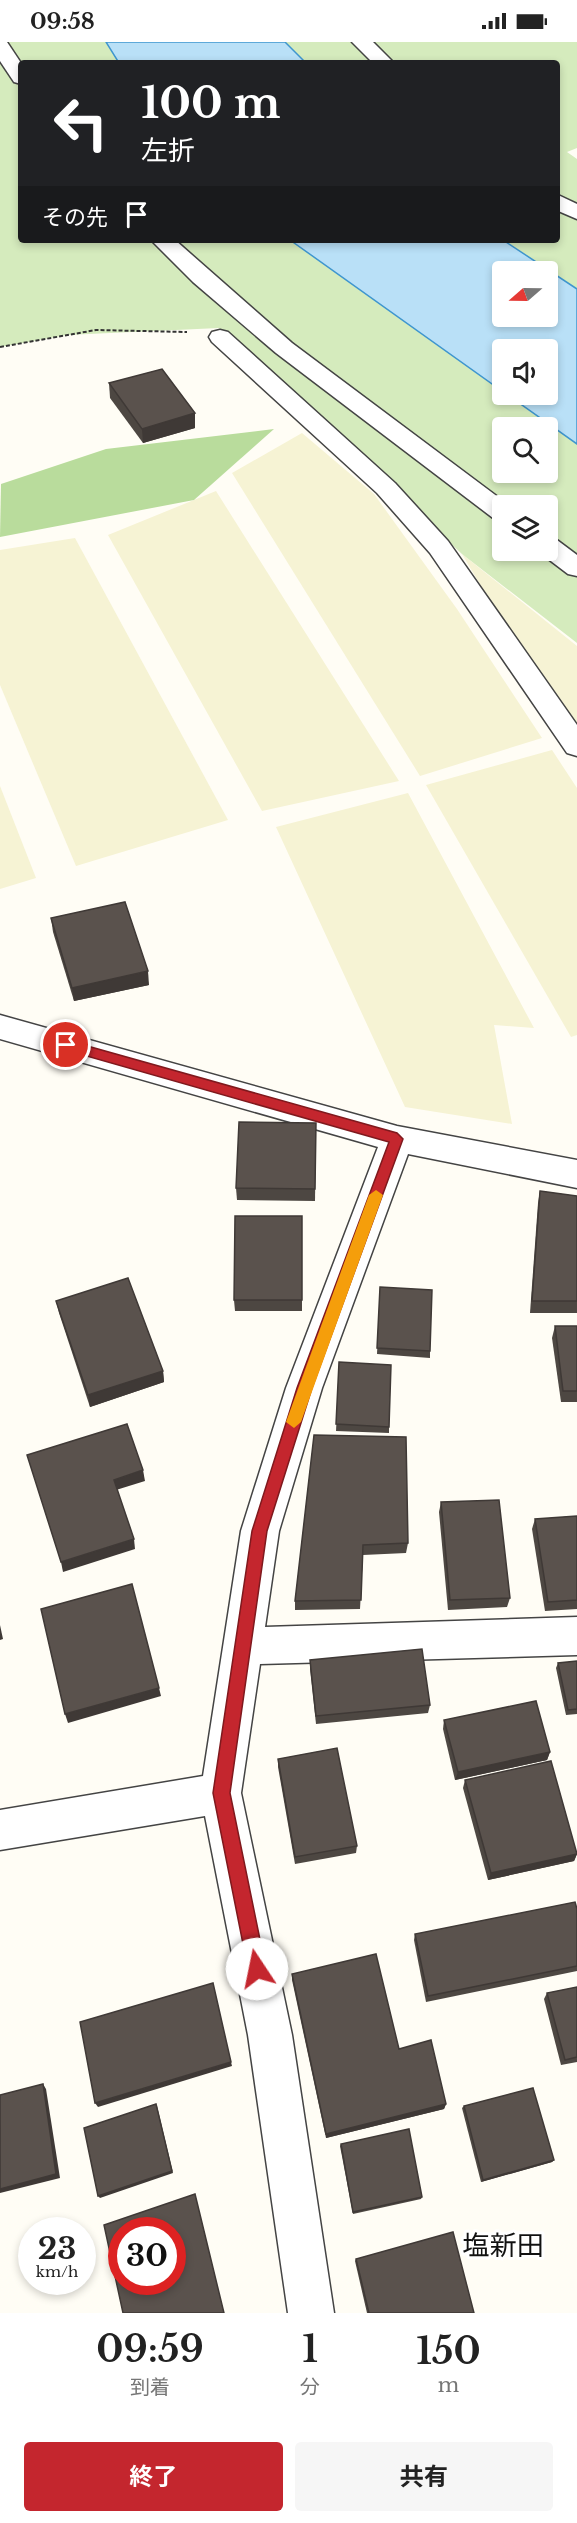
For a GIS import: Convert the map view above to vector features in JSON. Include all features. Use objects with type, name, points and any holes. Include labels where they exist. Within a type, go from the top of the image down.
[{"type":"street","points":[[362,42],[381,60]]},
{"type":"street","points":[[0,46],[18,73]]},
{"type":"street","points":[[560,202],[577,213]]},
{"type":"street","points":[[165,243],[190,268],[283,346],[492,504]]},
{"type":"street","points":[[220,337],[386,488],[431,539],[577,746]]},
{"type":"street","points":[[558,554],[577,568]]},
{"type":"street","points":[[0,1027],[397,1139],[577,1174]]},
{"type":"street","points":[[311,2313],[270,2035],[221,1793],[260,1531],[304,1388],[397,1139]]},
{"type":"street","points":[[243,1646],[577,1635]]},
{"type":"street","points":[[0,1830],[221,1793]]},
{"type":"path","points":[[0,346],[96,330],[193,332],[220,337]]},
{"type":"shaded area","points":[[302,433],[374,494],[457,609],[542,738],[420,776],[232,473]]},
{"type":"shaded area","points":[[216,491],[399,781],[262,811],[108,535]]},
{"type":"shaded area","points":[[75,538],[228,820],[76,866],[0,685],[0,550]]},
{"type":"shaded area","points":[[462,554],[577,646],[577,729],[567,732]]},
{"type":"shaded area","points":[[552,750],[577,788],[577,1035],[571,1037],[426,785]]},
{"type":"shaded area","points":[[0,786],[36,878],[0,889]]},
{"type":"shaded area","points":[[408,793],[534,1028],[494,1025],[512,1124],[405,1107],[276,827]]},
{"type":"green space","points":[[0,42],[577,42],[577,148],[567,152],[577,159],[577,643],[462,554],[219,328],[67,335],[0,347]]},
{"type":"green space","points":[[274,429],[194,500],[0,537],[1,484],[106,449]]},
{"type":"water","points":[[106,42],[285,42],[303,60],[117,60]]},
{"type":"water","points":[[294,243],[508,243],[535,261],[492,261],[492,327],[558,327],[558,276],[577,289],[577,444],[558,431],[558,417],[539,417],[522,405],[558,405],[558,339],[492,339],[492,384]]},
{"type":"building","points":[[162,369],[195,413],[142,429],[109,383]]},
{"type":"building","points":[[125,902],[148,971],[72,988],[51,918]]},
{"type":"building","points":[[239,1122],[316,1123],[315,1189],[236,1188]]},
{"type":"building","points":[[540,1191],[577,1196],[577,1301],[532,1301]]},
{"type":"building","points":[[235,1216],[302,1216],[302,1300],[234,1300]]},
{"type":"building","points":[[128,1278],[163,1371],[88,1395],[56,1301]]},
{"type":"building","points":[[380,1287],[432,1290],[430,1351],[377,1348]]},
{"type":"building","points":[[555,1326],[577,1326],[577,1391],[563,1391]]},
{"type":"building","points":[[339,1362],[391,1365],[389,1427],[336,1424]]},
{"type":"building","points":[[127,1424],[143,1470],[114,1480],[134,1539],[61,1562],[27,1455]]},
{"type":"building","points":[[314,1435],[406,1437],[408,1543],[363,1545],[361,1600],[295,1601]]},
{"type":"building","points":[[499,1500],[510,1598],[450,1600],[441,1502]]},
{"type":"building","points":[[577,1516],[577,1600],[548,1602],[535,1519]]},
{"type":"building","points":[[132,1584],[159,1688],[65,1714],[41,1609]]},
{"type":"building","points":[[422,1649],[430,1705],[316,1716],[310,1660]]},
{"type":"building","points":[[577,1661],[577,1709],[568,1710],[558,1663]]},
{"type":"building","points":[[536,1701],[550,1752],[458,1772],[444,1720]]},
{"type":"building","points":[[337,1748],[357,1846],[295,1857],[278,1759]]},
{"type":"building","points":[[551,1761],[577,1854],[491,1873],[465,1780]]},
{"type":"building","points":[[575,1902],[577,1966],[428,1996],[415,1934]]},
{"type":"building","points":[[376,1954],[399,2049],[431,2040],[446,2104],[326,2134],[292,1974]]},
{"type":"building","points":[[213,1983],[231,2062],[95,2103],[80,2022]]},
{"type":"building","points":[[577,1987],[577,2057],[565,2060],[547,1993]]},
{"type":"building","points":[[43,2084],[56,2174],[0,2189],[0,2095]]},
{"type":"building","points":[[533,2088],[554,2160],[483,2180],[464,2106]]},
{"type":"building","points":[[156,2104],[172,2171],[98,2196],[84,2128]]},
{"type":"building","points":[[409,2129],[422,2197],[353,2212],[341,2144]]},
{"type":"building","points":[[195,2194],[224,2313],[123,2313],[119,2295],[186,2295],[186,2217],[127,2217]]},
{"type":"building","points":[[108,2224],[108,2244],[104,2225]]},
{"type":"building","points":[[453,2232],[474,2313],[369,2313],[356,2259]]},
{"type":"slow traffic","points":[[294,1422],[304,1388],[376,1195]]},
{"type":"district","name":"塩新田","points":[[503,2245]]},
{"type":"route","points":[[66,1045],[397,1139],[304,1388],[260,1531],[221,1793],[257,1969]]}]
